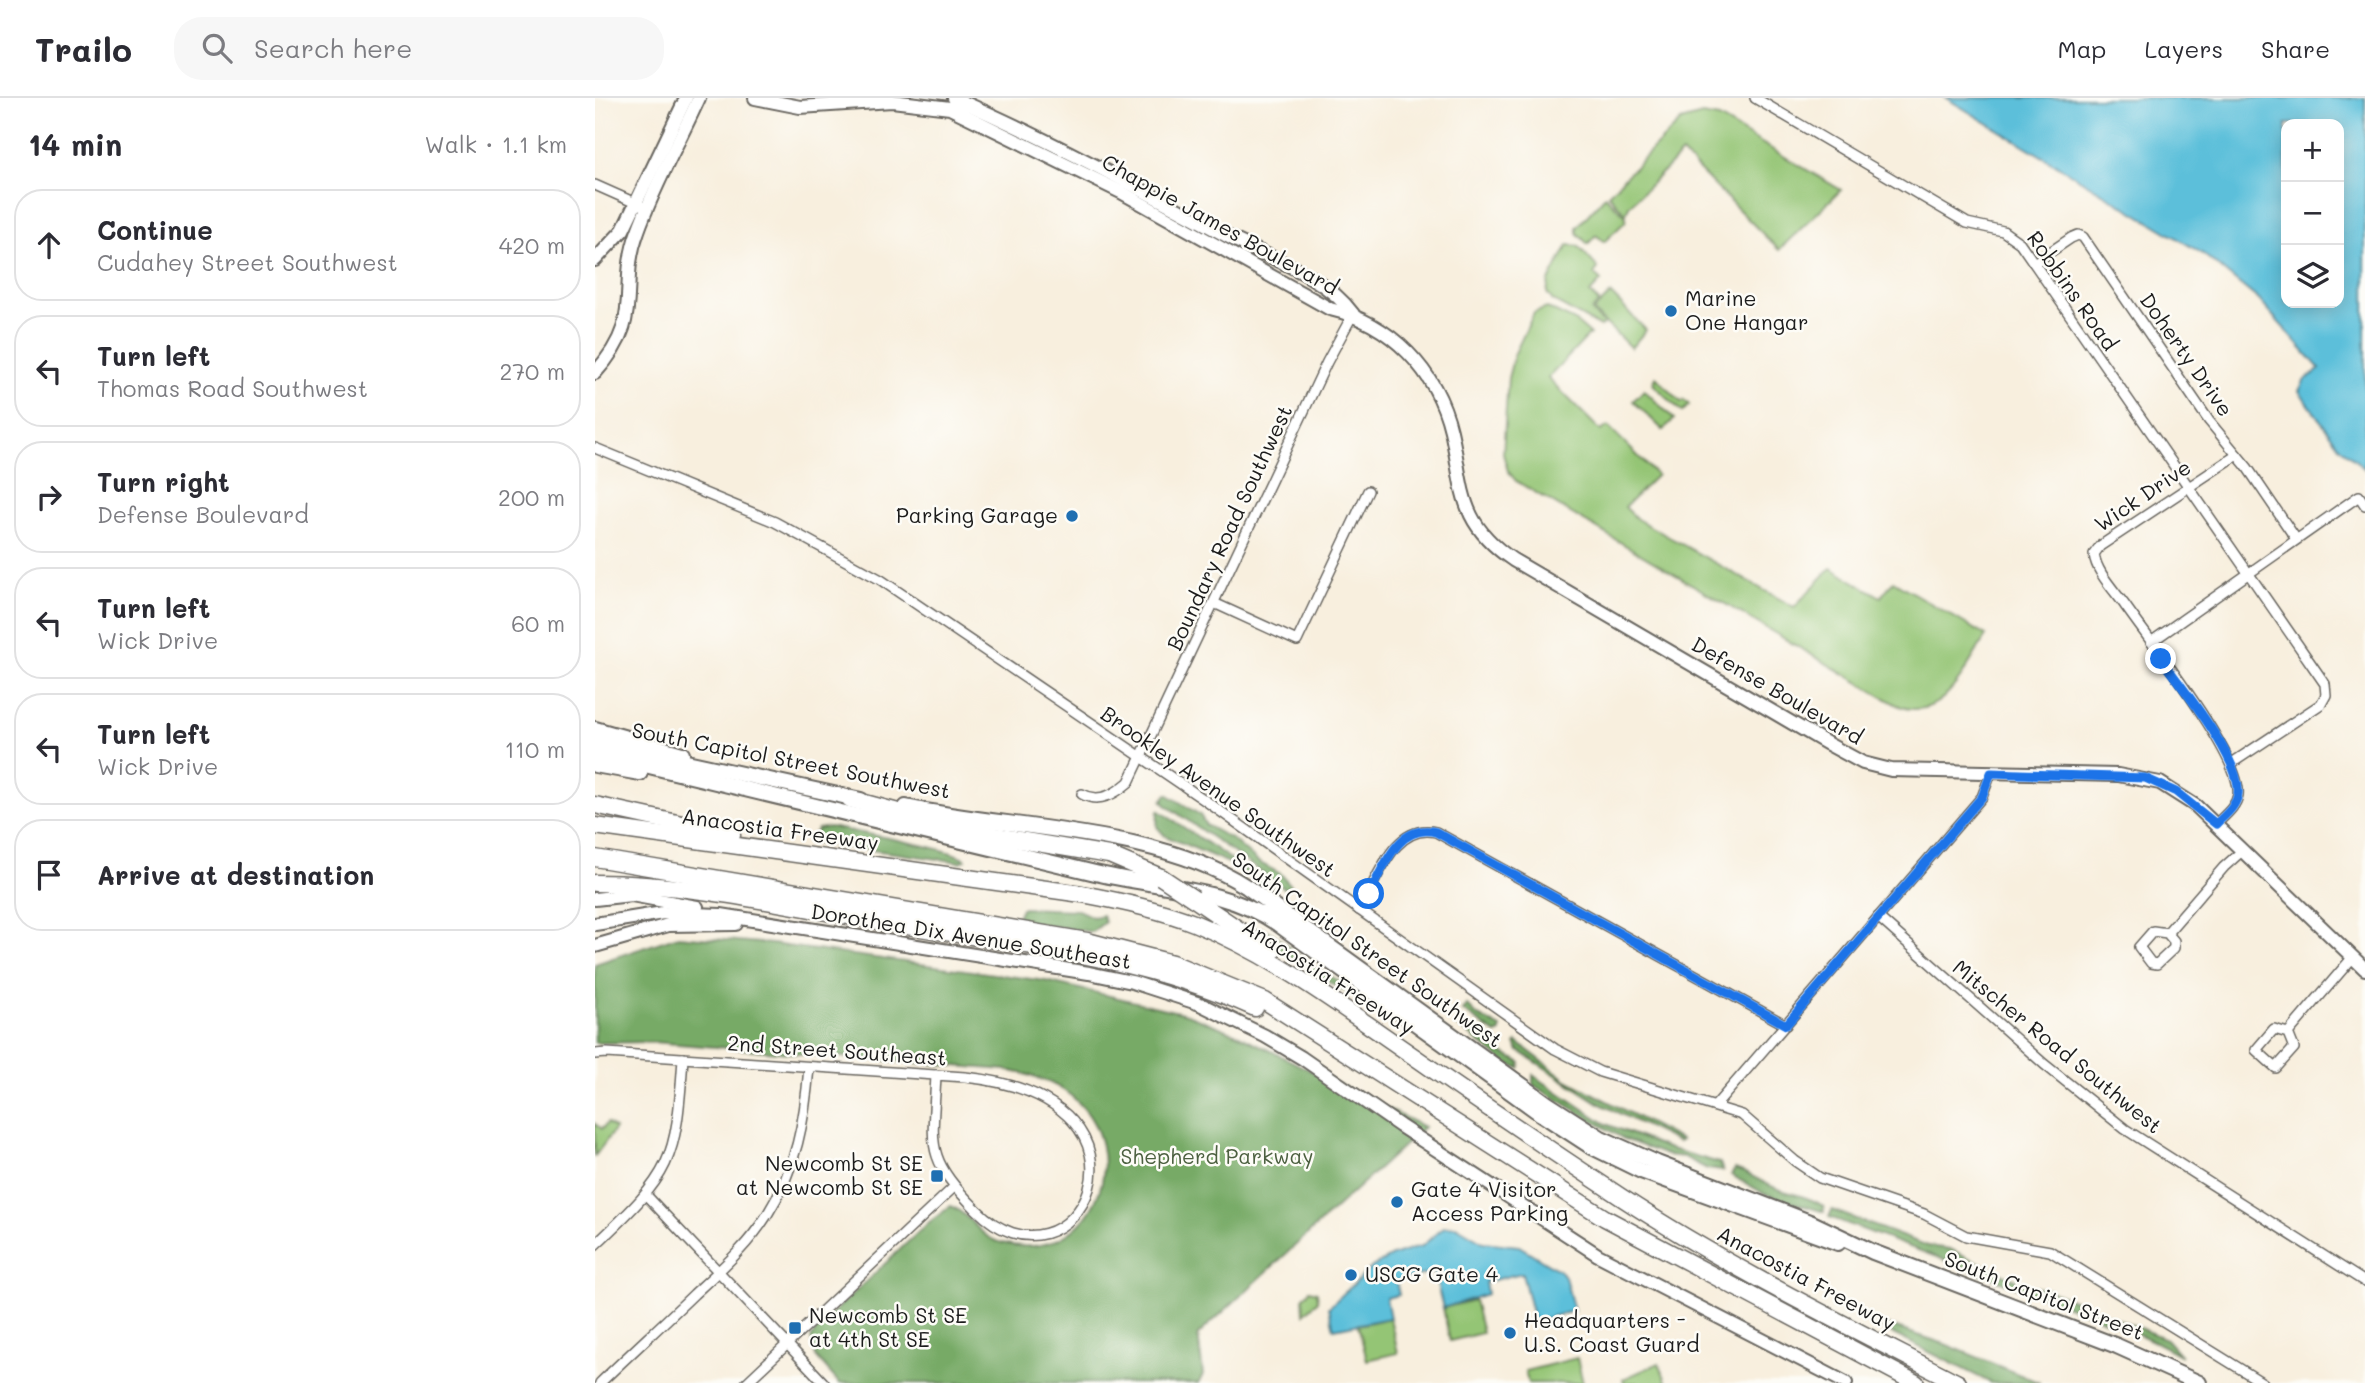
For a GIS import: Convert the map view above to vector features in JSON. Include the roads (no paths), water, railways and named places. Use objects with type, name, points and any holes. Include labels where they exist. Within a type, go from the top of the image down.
[{"type":"highway","points":[[850,799],[972,832],[1109,855],[1161,877],[1538,1135],[1571,1163]]},
{"type":"highway","points":[[595,805],[813,850],[854,862]]},
{"type":"highway","name":"Anacostia Freeway","points":[[595,826],[1111,900],[1167,914],[1207,929],[1308,985],[1571,1163],[1727,1262],[1958,1383]]},
{"type":"highway","name":"Anacostia Freeway","points":[[595,858],[1073,939],[1144,955],[1213,977],[1265,1001],[1630,1233],[1916,1383]]},
{"type":"highway","points":[[595,872],[1079,953],[1157,972],[1198,985],[1273,1016],[1389,1081]]},
{"type":"highway","points":[[595,883],[717,894]]},
{"type":"main road","points":[[595,729],[737,772]]},
{"type":"main road","name":"South Capitol Street Southwest","points":[[595,742],[850,799],[1149,846],[1207,864],[1258,894],[1548,1104],[1601,1138],[1641,1157],[1812,1223],[1873,1252]]},
{"type":"main road","points":[[595,753],[1106,876],[1215,895],[1245,905],[1270,919],[1541,1114],[1590,1146],[1641,1171],[1808,1234],[1873,1252]]},
{"type":"main road","points":[[595,765],[708,786],[752,791]]},
{"type":"main road","name":"South Capitol Street","points":[[1873,1252],[2117,1346],[2199,1383]]},
{"type":"street","points":[[595,373],[610,356],[623,332],[629,305],[633,246],[642,206],[685,98]]},
{"type":"street","points":[[595,260],[614,242],[642,206],[699,98]]},
{"type":"street","name":"Chappie James Boulevard","points":[[755,98],[800,107],[892,101],[923,102],[950,108],[1121,192],[1330,309],[1353,314]]},
{"type":"street","name":"Chappie James Boulevard","points":[[954,98],[1161,198],[1283,263],[1339,295],[1353,314]]},
{"type":"street","name":"Robbins Road","points":[[1755,98],[1967,223],[2007,233],[2017,239],[2246,573],[2324,681],[2327,692],[2319,705],[2232,763]]},
{"type":"street","points":[[595,185],[642,206]]},
{"type":"street","name":"Doherty Drive","points":[[2034,263],[2069,239],[2081,235],[2209,421],[2237,454],[2296,539]]},
{"type":"street","name":"Boundary Road Southwest","points":[[1082,794],[1094,798],[1116,793],[1129,782],[1353,314]]},
{"type":"street","name":"Defense Boulevard","points":[[1353,314],[1399,342],[1426,373],[1449,423],[1459,485],[1466,508],[1489,540],[1507,556],[1860,761],[1903,771],[2145,778],[2176,792],[2216,824],[2365,969]]},
{"type":"street","name":"Brookley Avenue Southwest","points":[[595,448],[753,512],[846,559],[1206,801],[1555,1049],[1601,1072],[1742,1115],[1795,1161],[1821,1178],[1924,1214],[1970,1238],[2050,1251],[2263,1383]]},
{"type":"street","name":"Wick Drive","points":[[2216,824],[2234,807],[2237,797],[2232,763],[2099,567],[2094,554],[2100,546],[2237,454]]},
{"type":"street","points":[[1215,603],[1297,641],[1368,491]]},
{"type":"street","points":[[2151,642],[2359,496],[2365,505]]},
{"type":"street","points":[[1716,1105],[1982,797],[1991,773]]},
{"type":"street","points":[[1359,910],[1398,843],[1415,832],[1436,832],[1786,1025]]},
{"type":"street","points":[[2168,933],[2224,867],[2243,850]]},
{"type":"street","points":[[595,899],[637,896],[721,915]]},
{"type":"street","name":"Dorothea Dix Avenue Southeast","points":[[595,924],[663,913],[721,915],[1089,973],[1173,995],[1226,1016],[1278,1043],[1425,1143],[1610,1262],[1846,1383]]},
{"type":"street","name":"Mitscher Road Southwest","points":[[1878,917],[2044,1064],[2125,1129],[2365,1282]]},
{"type":"street","points":[[595,946],[640,931],[687,923],[806,930]]},
{"type":"street","points":[[2288,1033],[2353,957]]},
{"type":"street","points":[[2274,1029],[2288,1033],[2294,1048],[2276,1068],[2256,1050],[2274,1029]]},
{"type":"street","name":"2nd Street Southeast","points":[[595,1054],[936,1075],[1006,1084],[1045,1099],[1069,1115],[1088,1145],[1092,1176],[1082,1206],[1059,1228],[1028,1236],[1005,1231],[979,1213],[954,1186]]},
{"type":"street","points":[[595,1245],[646,1195],[661,1176],[675,1143],[683,1058]]},
{"type":"street","points":[[600,1383],[718,1271],[756,1231],[783,1186],[805,1116],[809,1067]]},
{"type":"street","points":[[746,1383],[954,1186],[940,1169],[934,1153],[936,1075]]},
{"type":"street","points":[[646,1195],[824,1383]]},
{"type":"water","points":[[1946,98],[2365,98],[2365,469],[2339,446],[2299,391],[2304,381],[2320,369],[2259,300],[2203,254]]},
{"type":"water","points":[[1456,1226],[1483,1242],[1519,1246],[1560,1271],[1565,1277],[1574,1311],[1534,1321],[1522,1273],[1485,1282],[1487,1294],[1443,1308],[1434,1272],[1396,1281],[1399,1295],[1386,1298],[1390,1318],[1334,1329],[1329,1307],[1372,1267],[1392,1256],[1422,1246],[1444,1227]]},
{"type":"place","name":"Marine One Hangar","points":[[1671,311]]},
{"type":"place","name":"Parking Garage","points":[[1072,516]]},
{"type":"place","name":"Newcomb St SE at Newcomb St SE","points":[[937,1176]]},
{"type":"place","name":"Gate 4 Visitor Access Parking","points":[[1397,1202]]},
{"type":"place","name":"USCG Gate 4","points":[[1351,1275]]},
{"type":"place","name":"Newcomb St SE at 4th St SE","points":[[795,1328]]},
{"type":"place","name":"Headquarters - U.S. Coast Guard","points":[[1510,1333]]},
{"type":"park label","name":"Shepherd Parkway","points":[[1217,1157]]}]
